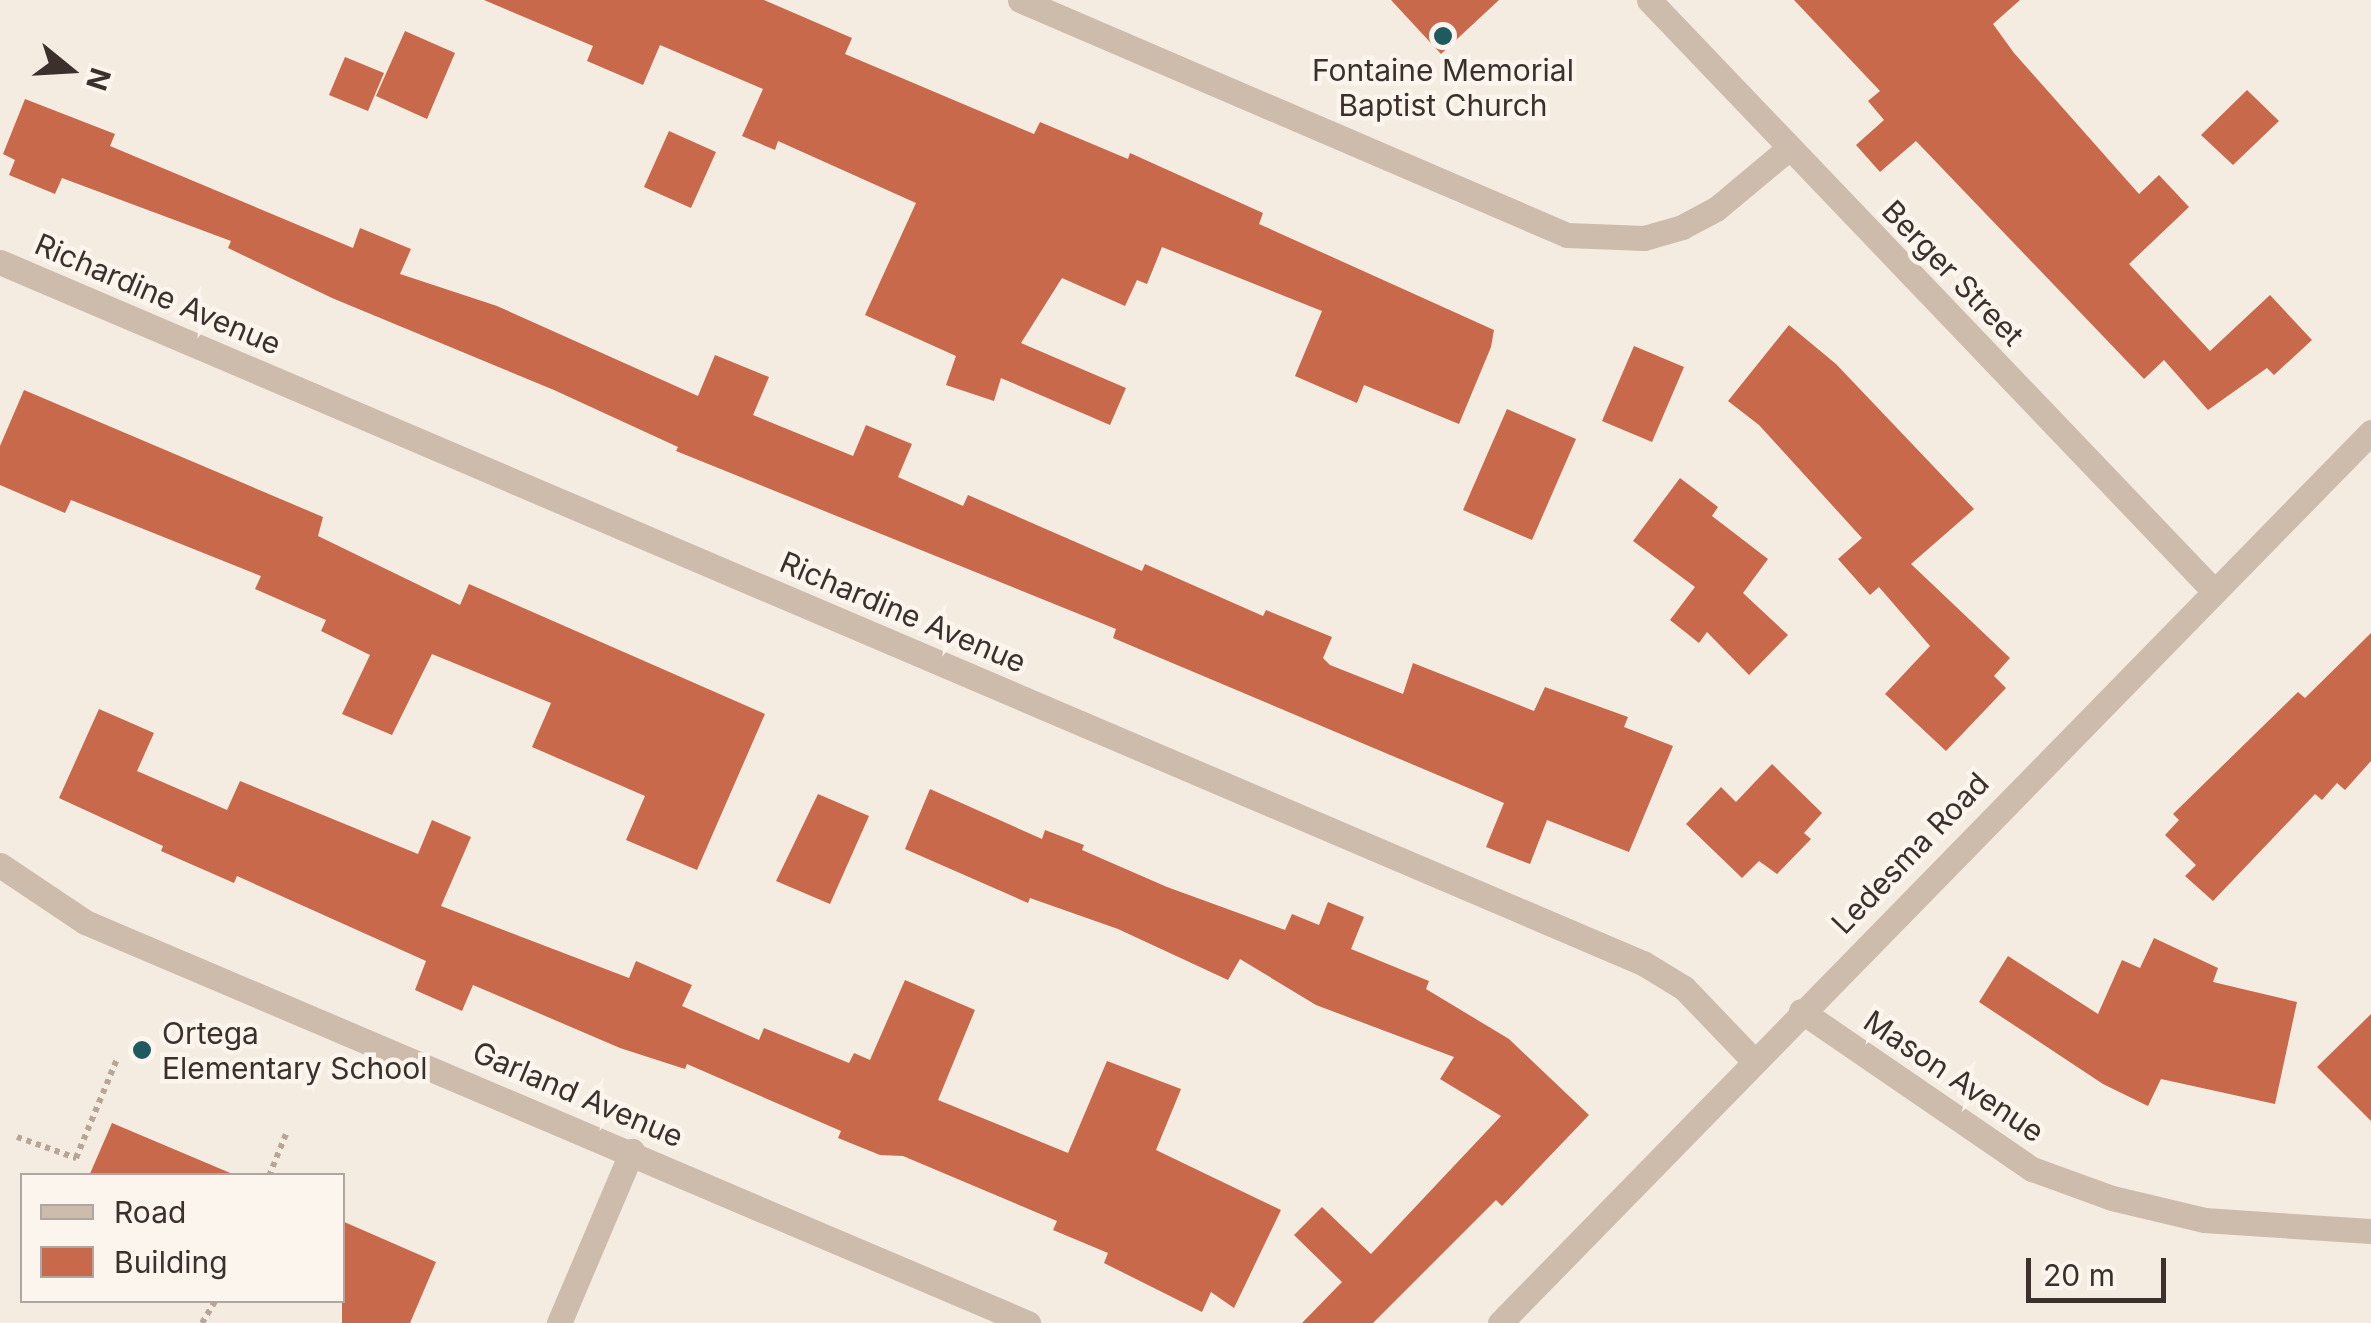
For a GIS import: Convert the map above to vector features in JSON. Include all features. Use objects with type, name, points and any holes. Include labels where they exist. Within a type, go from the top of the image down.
[{"type":"street","points":[[1020,0],[1567,235],[1644,238],[1682,227],[1716,208],[1788,148]]},
{"type":"street","name":"Berger Street","points":[[1649,0],[2212,590]]},
{"type":"street","name":"Richardine Avenue","points":[[0,262],[1643,963],[1684,988],[1754,1061]]},
{"type":"street","name":"Ledesma Road","points":[[1500,1323],[2212,590],[2371,432]]},
{"type":"street","name":"Garland Avenue","points":[[0,865],[85,922],[632,1151],[1028,1323]]},
{"type":"street","name":"Mason Avenue","points":[[1801,1011],[2032,1169],[2112,1198],[2204,1220],[2371,1231]]},
{"type":"street","points":[[559,1323],[632,1151]]},
{"type":"path","points":[[17,1137],[76,1158],[117,1059]]},
{"type":"path","points":[[270,1173],[286,1134]]},
{"type":"building","points":[[484,0],[764,0],[852,38],[845,54],[1034,134],[1040,122],[1128,159],[1130,153],[1263,213],[1259,224],[1494,330],[1491,347],[1459,424],[1364,385],[1357,403],[1295,376],[1322,311],[1162,247],[1147,284],[1137,280],[1125,306],[1062,278],[1021,343],[1126,388],[1110,425],[1001,378],[994,401],[946,385],[956,356],[865,315],[916,203],[778,141],[775,150],[742,136],[763,89],[660,45],[643,85],[587,61],[593,46]]},
{"type":"building","name":"Fontaine Memorial Baptist Church","points":[[1391,0],[1499,0],[1441,54]]},
{"type":"building","points":[[1794,0],[2020,0],[1993,24],[2014,53],[2139,194],[2159,175],[2189,207],[2129,264],[2210,351],[2270,295],[2312,340],[2274,375],[2267,368],[2208,410],[2164,360],[2144,379],[1916,141],[1880,172],[1856,145],[1884,120],[1868,101],[1880,91]]},
{"type":"building","points":[[405,31],[455,53],[427,119],[376,96]]},
{"type":"building","points":[[345,57],[384,73],[368,111],[329,95]]},
{"type":"building","points":[[2247,90],[2279,121],[2233,165],[2201,135]]},
{"type":"building","points":[[25,99],[115,134],[110,146],[353,248],[360,228],[411,249],[400,274],[497,306],[698,396],[715,355],[769,377],[753,415],[853,456],[866,425],[912,444],[898,477],[963,506],[968,495],[1142,571],[1145,564],[1263,616],[1266,610],[1332,637],[1323,658],[1330,665],[1403,694],[1413,663],[1534,711],[1545,687],[1628,717],[1624,727],[1673,746],[1629,852],[1547,820],[1530,864],[1486,847],[1504,803],[1113,638],[1116,629],[676,451],[678,447],[554,390],[332,298],[228,248],[231,241],[62,178],[55,194],[9,175],[15,160],[3,154]]},
{"type":"building","points":[[669,131],[716,152],[691,208],[644,187]]},
{"type":"building","points":[[1789,325],[1836,364],[1974,509],[1911,564],[2010,658],[1994,676],[2006,688],[1946,751],[1885,694],[1930,646],[1879,587],[1870,595],[1838,559],[1862,538],[1759,425],[1728,401]]},
{"type":"building","points":[[1634,346],[1684,367],[1652,442],[1602,421]]},
{"type":"building","points":[[24,390],[323,517],[318,536],[460,605],[469,584],[765,714],[697,870],[626,840],[645,796],[532,747],[551,703],[432,654],[392,735],[342,714],[370,655],[321,631],[326,620],[255,589],[261,576],[71,500],[65,513],[0,485],[0,446]]},
{"type":"building","points":[[1507,409],[1576,439],[1532,540],[1463,510]]},
{"type":"building","points":[[1680,478],[1718,507],[1712,516],[1768,559],[1743,593],[1788,635],[1749,675],[1707,632],[1699,643],[1670,620],[1695,587],[1633,541]]},
{"type":"building","points":[[2371,633],[2371,761],[2345,790],[2337,783],[2322,800],[2315,794],[2213,901],[2185,876],[2196,865],[2165,835],[2179,820],[2173,814],[2298,692],[2305,698]]},
{"type":"building","points":[[99,709],[154,733],[137,771],[227,810],[240,781],[418,854],[432,820],[471,837],[441,906],[629,978],[636,961],[692,985],[682,1006],[759,1040],[764,1028],[849,1063],[854,1053],[870,1060],[905,980],[975,1010],[938,1100],[1068,1153],[1107,1061],[1181,1089],[1156,1150],[1281,1210],[1234,1308],[1211,1292],[1202,1312],[1104,1263],[1108,1253],[1053,1230],[1057,1221],[903,1156],[880,1155],[838,1138],[841,1131],[687,1064],[685,1069],[620,1048],[473,985],[462,1011],[415,990],[426,961],[237,876],[234,883],[161,851],[163,846],[59,798]]},
{"type":"building","points":[[1772,764],[1822,813],[1804,833],[1811,839],[1777,874],[1759,861],[1742,878],[1686,824],[1721,787],[1736,802]]},
{"type":"building","points":[[930,789],[1042,839],[1045,830],[1167,887],[1285,930],[1292,914],[1319,925],[1328,902],[1364,917],[1351,949],[1429,981],[1426,989],[1509,1039],[1589,1115],[1502,1206],[1496,1200],[1373,1323],[1302,1323],[1342,1282],[1294,1235],[1322,1207],[1371,1254],[1501,1116],[1440,1079],[1454,1057],[1316,1005],[1240,959],[1228,980],[1118,929],[1030,898],[1028,903],[905,849]]},
{"type":"building","points":[[818,794],[869,816],[830,904],[776,881]]},
{"type":"building","points":[[2154,938],[2218,968],[2213,982],[2297,1002],[2275,1104],[2161,1079],[2148,1106],[2103,1084],[1979,1002],[2008,956],[2098,1014],[2122,960],[2140,968]]},
{"type":"building","points":[[2371,1014],[2371,1121],[2317,1067]]},
{"type":"building","points":[[112,1123],[230,1173],[90,1173]]},
{"type":"building","points":[[345,1222],[436,1262],[410,1323],[342,1323]]},
{"type":"place","name":"Fontaine Memorial Baptist Church","points":[[1443,36]]},
{"type":"place","name":"Ortega Elementary School","points":[[142,1050]]}]
